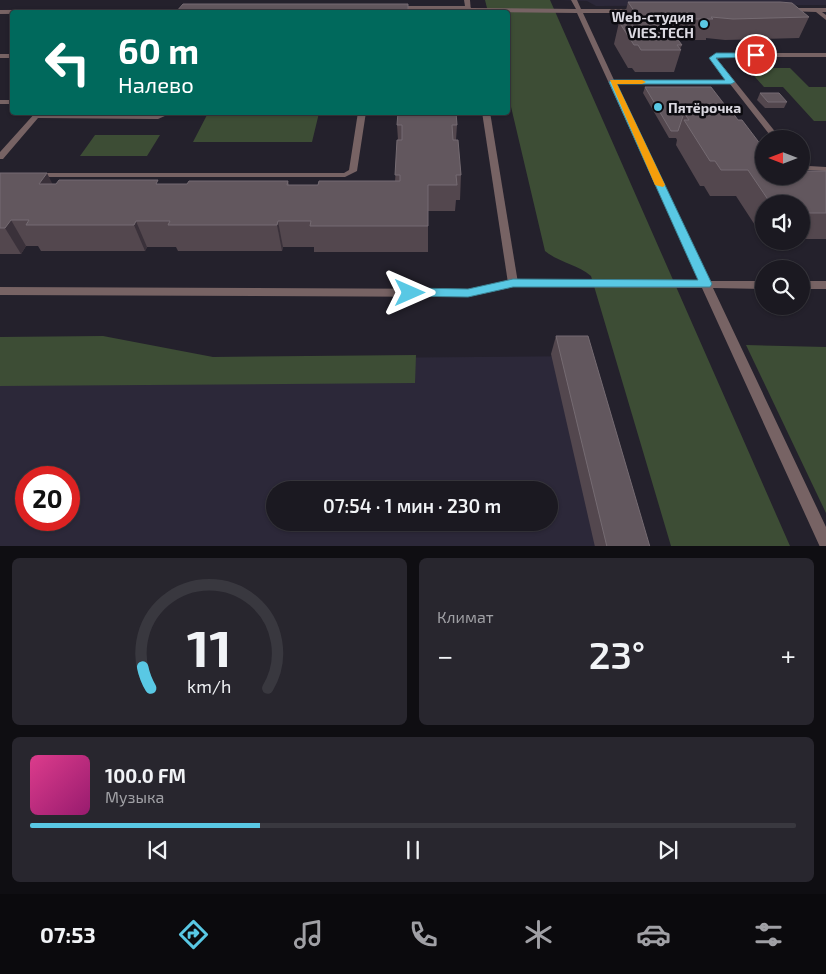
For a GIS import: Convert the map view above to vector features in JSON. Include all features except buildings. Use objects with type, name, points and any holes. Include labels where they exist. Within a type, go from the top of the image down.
[{"type":"street","points":[[428,0],[428,10]]},
{"type":"street","points":[[389,8],[469,10],[467,0]]},
{"type":"street","points":[[574,0],[826,543]]},
{"type":"street","points":[[510,10],[649,11]]},
{"type":"street","points":[[780,10],[821,10],[826,18]]},
{"type":"street","points":[[770,130],[712,58],[716,56],[826,55]]},
{"type":"street","points":[[612,82],[731,82]]},
{"type":"street","points":[[0,157],[37,115]]},
{"type":"street","points":[[78,115],[158,117],[163,115]]},
{"type":"street","points":[[20,174],[344,175],[353,170],[362,115]]},
{"type":"street","points":[[486,115],[513,283]]},
{"type":"street","points":[[810,168],[826,169]]},
{"type":"street","points":[[0,291],[468,293],[513,283],[755,285]]},
{"type":"street","points":[[810,285],[826,285]]},
{"type":"shaded area","points":[[560,0],[826,0],[826,5],[596,6],[587,1]]},
{"type":"shaded area","points":[[587,356],[640,546],[0,546],[0,361]]},
{"type":"green space","points":[[485,0],[550,0],[790,546],[671,546],[591,276],[545,251],[510,102],[510,10],[488,10]]},
{"type":"green space","points":[[747,68],[790,68],[809,87],[826,87],[826,121],[814,121],[783,87],[764,87]]},
{"type":"green space","points":[[207,115],[319,115],[312,142],[193,142]]},
{"type":"green space","points":[[95,135],[160,135],[147,156],[80,156]]},
{"type":"green space","points":[[103,336],[213,357],[416,355],[415,383],[0,386],[0,337]]},
{"type":"green space","points":[[746,345],[826,347],[826,513]]},
{"type":"slow traffic","points":[[642,82],[612,82],[660,185]]},
{"type":"place","name":"Web-студия VIES.TECH","points":[[704,24]]},
{"type":"place","name":"Пятёрочка","points":[[658,107]]},
{"type":"route","points":[[410,293],[468,293],[513,283],[706,284],[612,82],[731,82],[712,58],[716,56],[756,55]]}]
